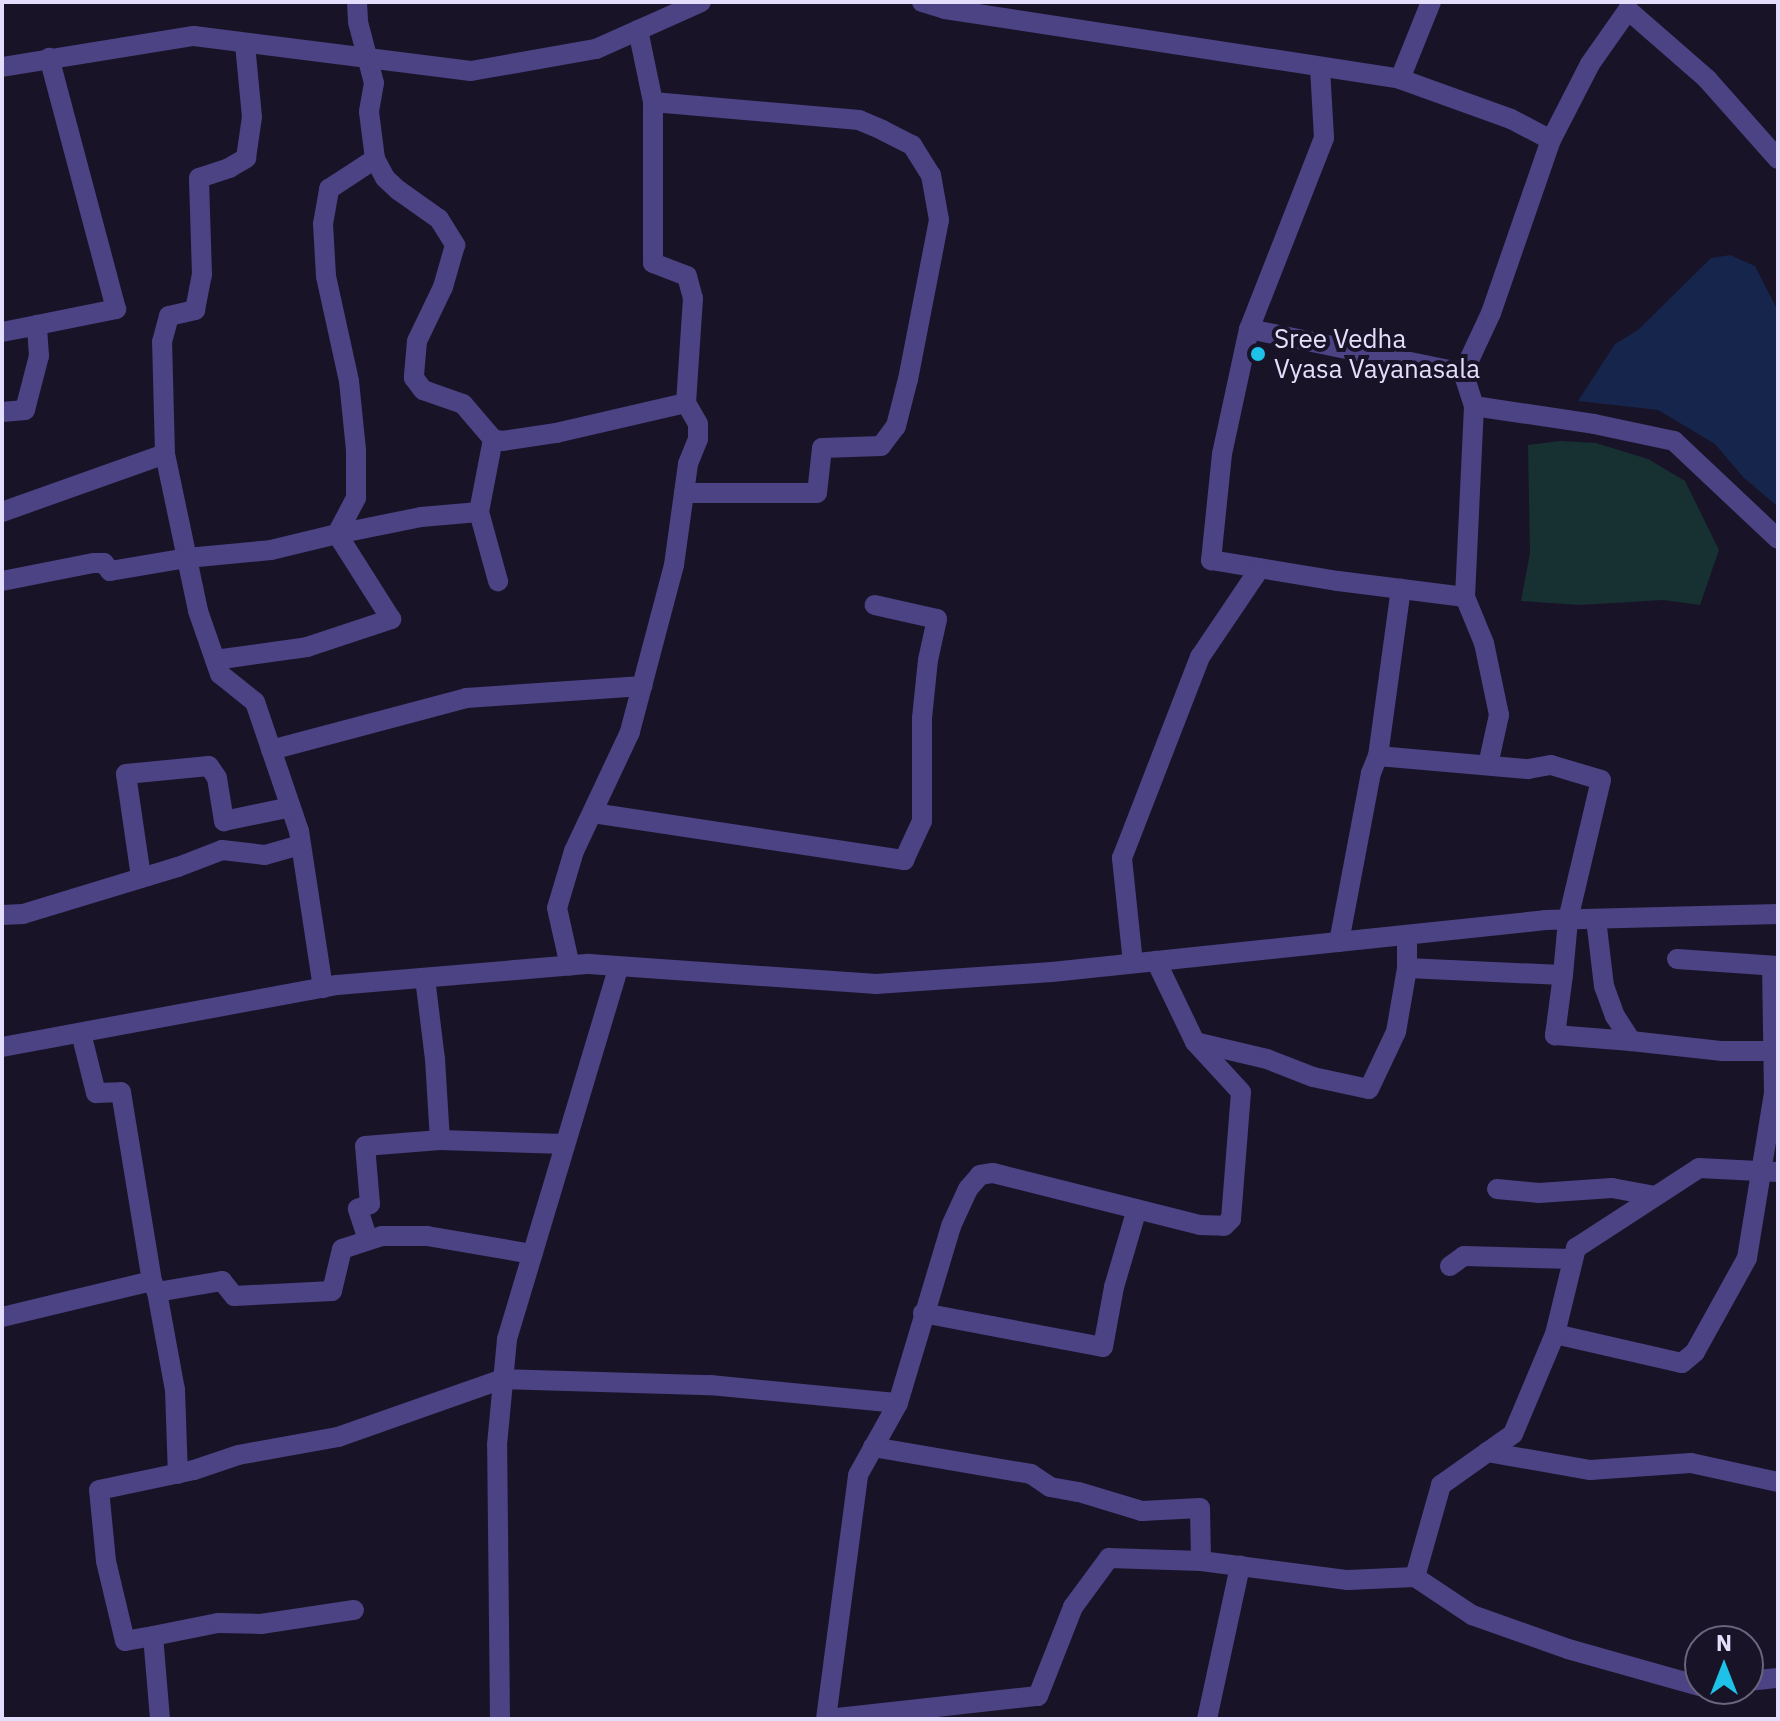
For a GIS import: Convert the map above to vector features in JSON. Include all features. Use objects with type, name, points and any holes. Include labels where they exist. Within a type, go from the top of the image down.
[{"type":"street","points":[[357,2],[374,83],[369,112],[375,159],[385,178],[439,219],[455,245],[443,287],[417,341],[414,378],[423,390],[463,404],[493,439],[502,441],[556,433],[686,403]]},
{"type":"street","points":[[2,67],[194,36],[471,71],[596,49],[701,2]]},
{"type":"street","points":[[922,2],[945,9],[1400,79],[1511,119],[1551,140]]},
{"type":"street","points":[[1400,79],[1431,2]]},
{"type":"street","points":[[1488,765],[1499,715],[1484,643],[1465,597],[1474,406],[1463,373],[1491,313],[1551,140],[1590,64],[1628,10],[1707,79],[1778,159]]},
{"type":"street","points":[[570,966],[557,908],[574,851],[630,732],[674,565],[688,464],[698,439],[698,424],[686,403],[693,298],[687,276],[653,263],[653,102],[638,30]]},
{"type":"street","points":[[245,44],[252,117],[246,158],[229,168],[199,178],[202,275],[195,310],[169,316],[162,342],[165,454],[198,611],[215,660],[220,674],[255,702],[291,807],[301,845],[323,988]]},
{"type":"street","points":[[2,332],[116,309],[49,58]]},
{"type":"street","points":[[1320,68],[1324,138],[1249,329],[1222,454],[1211,560],[1465,597]]},
{"type":"street","points":[[653,102],[859,120],[912,145],[931,175],[939,220],[896,426],[881,446],[822,448],[817,493],[684,493]]},
{"type":"street","points":[[337,534],[356,498],[356,450],[349,381],[326,276],[323,224],[329,189],[375,159]]},
{"type":"street","points":[[2,412],[25,410],[39,356],[37,325]]},
{"type":"street","points":[[1249,329],[1463,373]]},
{"type":"street","points":[[1474,406],[1594,424],[1674,441],[1778,539]]},
{"type":"street","points":[[493,439],[479,512],[498,581]]},
{"type":"street","points":[[2,512],[165,454]]},
{"type":"street","points":[[2,581],[93,563],[104,563],[110,571],[187,558],[271,550],[421,517],[479,512]]},
{"type":"street","points":[[215,660],[307,647],[391,619],[337,534]]},
{"type":"street","points":[[1133,963],[1122,858],[1200,657],[1260,568]]},
{"type":"street","points":[[1339,942],[1371,773],[1378,756],[1401,589]]},
{"type":"street","points":[[593,813],[904,860],[922,821],[922,718],[928,660],[937,619],[875,605]]},
{"type":"street","points":[[271,750],[466,698],[643,686]]},
{"type":"street","points":[[1378,756],[1528,769],[1551,765],[1601,780],[1568,920],[1555,1035],[1722,1051],[1776,1051]]},
{"type":"street","points":[[141,877],[126,774],[209,766],[217,778],[224,821],[291,807]]},
{"type":"street","points":[[2,915],[23,914],[222,850],[265,855],[301,845]]},
{"type":"street","points":[[2,1047],[323,988],[570,966],[619,966],[876,984],[1156,961],[1568,920],[1778,914]]},
{"type":"street","points":[[1596,919],[1604,986],[1615,1016],[1631,1041]]},
{"type":"street","points":[[1195,1042],[1267,1059],[1313,1077],[1369,1089],[1396,1032],[1407,968],[1407,935]]},
{"type":"street","points":[[1555,1334],[1682,1363],[1695,1352],[1747,1258],[1770,1172],[1776,1051],[1775,966],[1677,959]]},
{"type":"street","points":[[1156,961],[1195,1042],[1241,1092],[1231,1219],[1224,1226],[1200,1225],[993,1173],[980,1175],[968,1189],[951,1226],[898,1403],[858,1475],[827,1719],[1038,1696],[1073,1607],[1109,1558],[1201,1561],[1348,1580],[1415,1577],[1472,1615],[1568,1649],[1684,1682]]},
{"type":"street","points":[[500,1719],[497,1445],[507,1339],[619,966]]},
{"type":"street","points":[[1407,968],[1563,975]]},
{"type":"street","points":[[425,978],[435,1059],[440,1140]]},
{"type":"street","points":[[81,1033],[96,1093],[121,1092],[175,1390],[178,1474]]},
{"type":"street","points":[[368,1240],[358,1209],[370,1204],[365,1146],[440,1140],[565,1144]]},
{"type":"street","points":[[1415,1577],[1441,1485],[1513,1434],[1555,1334],[1576,1248],[1699,1168],[1770,1172]]},
{"type":"street","points":[[1497,1189],[1539,1193],[1612,1188],[1655,1196]]},
{"type":"street","points":[[923,1313],[1103,1347],[1114,1287],[1137,1209]]},
{"type":"street","points":[[2,1317],[155,1286],[222,1281],[234,1296],[332,1291],[342,1249],[382,1236],[427,1236],[532,1254]]},
{"type":"street","points":[[1450,1266],[1464,1256],[1573,1259]]},
{"type":"street","points":[[354,1610],[261,1624],[218,1623],[125,1641],[106,1561],[99,1490],[178,1474],[238,1455],[338,1437],[503,1379],[710,1385],[898,1403]]},
{"type":"street","points":[[873,1447],[1031,1474],[1050,1487],[1079,1492],[1142,1511],[1200,1508],[1201,1561]]},
{"type":"street","points":[[1487,1452],[1590,1470],[1691,1463],[1778,1482]]},
{"type":"street","points":[[1207,1719],[1240,1566]]},
{"type":"street","points":[[153,1636],[160,1719]]},
{"type":"street","points":[[902,1712],[951,1719]]},
{"type":"green space","points":[[1560,441],[1596,443],[1648,459],[1685,481],[1719,550],[1700,605],[1663,600],[1580,605],[1521,601],[1530,553],[1528,445]]},
{"type":"water","points":[[1730,255],[1755,266],[1778,311],[1776,505],[1743,477],[1715,444],[1658,410],[1578,401],[1615,344],[1638,330],[1711,258]]},
{"type":"place","name":"Sree Vedha Vyasa Vayanasala","points":[[1258,354]]}]
